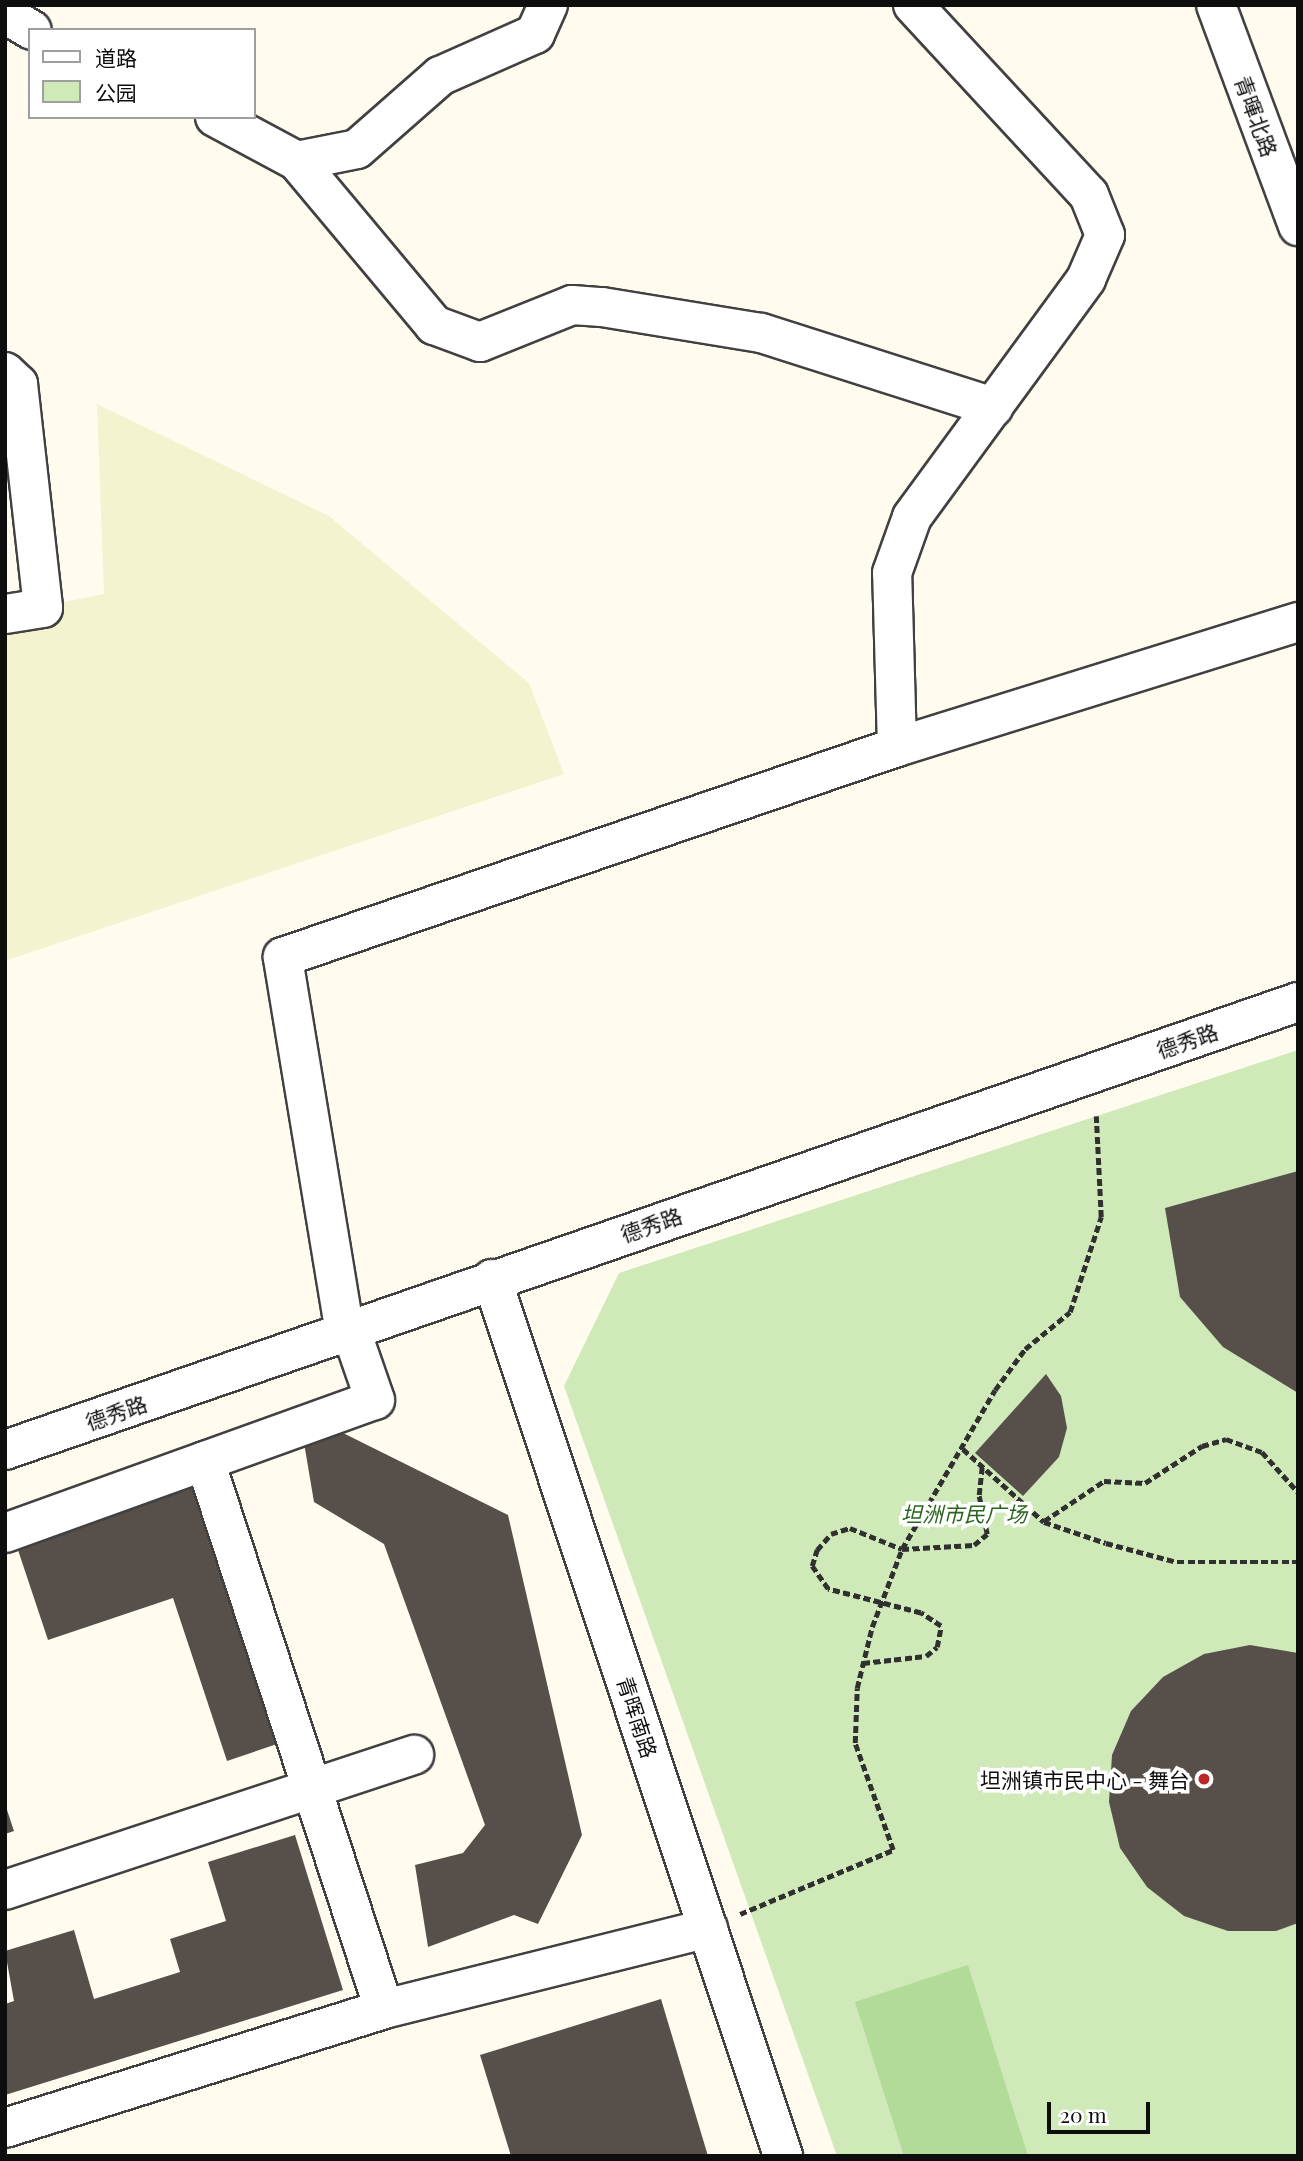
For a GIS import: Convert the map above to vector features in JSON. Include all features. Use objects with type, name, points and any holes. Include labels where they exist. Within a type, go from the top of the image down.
[{"type":"street","points":[[297,161],[357,149],[440,76],[536,34],[548,5]]},
{"type":"street","points":[[897,747],[892,573],[912,517],[1086,279],[1105,235],[1089,195],[913,5]]},
{"type":"street","name":"青暉北路","points":[[1216,5],[1298,226]]},
{"type":"street","points":[[5,14],[29,28]]},
{"type":"street","points":[[219,119],[297,161],[434,325],[481,342],[572,305],[602,307],[761,333],[993,407]]},
{"type":"street","points":[[5,372],[18,384],[43,608],[5,614]]},
{"type":"street","points":[[5,1533],[375,1400],[348,1331],[284,957],[897,747],[1298,622]]},
{"type":"street","name":"德秀路","points":[[5,1450],[492,1279],[1298,1002]]},
{"type":"street","name":"青晖南路","points":[[492,1279],[783,2156]]},
{"type":"street","points":[[205,1461],[383,2009]]},
{"type":"street","points":[[5,1890],[414,1755]]},
{"type":"street","points":[[5,2127],[383,2009],[708,1928]]},
{"type":"path","points":[[708,1928],[893,1850],[855,1744],[863,1663],[902,1549],[1025,1349],[1070,1312],[1101,1217],[1097,1116]]},
{"type":"path","points":[[1044,1521],[1104,1480],[1146,1483],[1202,1446],[1226,1439],[1262,1452],[1298,1492]]},
{"type":"path","points":[[963,1449],[1044,1521],[1177,1562],[1298,1562]]},
{"type":"path","points":[[863,1663],[926,1656],[937,1647],[941,1626],[921,1613],[828,1589],[812,1566],[817,1550],[831,1534],[850,1528],[902,1549],[974,1545],[987,1534],[979,1495],[982,1466]]},
{"type":"green space","points":[[97,404],[329,516],[529,683],[564,774],[5,961],[5,614],[104,594]]},
{"type":"green space","name":"坦洲市民广场","points":[[1298,1050],[1298,2156],[837,2156],[564,1386],[619,1273]]},
{"type":"green space","points":[[968,1965],[1028,2156],[904,2156],[855,2002]]},
{"type":"building","points":[[1298,1171],[1298,1393],[1223,1347],[1180,1297],[1165,1208]]},
{"type":"building","points":[[1046,1374],[1061,1396],[1067,1428],[1059,1457],[1023,1496],[975,1453]]},
{"type":"building","points":[[335,1429],[508,1515],[582,1835],[538,1924],[514,1915],[428,1947],[415,1865],[463,1853],[485,1825],[384,1544],[314,1502],[303,1437]]},
{"type":"building","points":[[192,1484],[277,1744],[227,1761],[173,1598],[48,1640],[16,1544]]},
{"type":"building","name":"坦洲镇市民中心 - 舞台","points":[[1250,1645],[1298,1653],[1298,1923],[1276,1931],[1228,1931],[1184,1916],[1147,1887],[1120,1848],[1109,1802],[1112,1755],[1131,1711],[1163,1677],[1204,1654]]},
{"type":"building","points":[[5,1804],[14,1831],[5,1834]]},
{"type":"building","points":[[295,1835],[343,1990],[5,2095],[5,2004],[14,2001],[5,1951],[74,1930],[94,1999],[180,1972],[170,1939],[226,1921],[208,1862]]},
{"type":"building","points":[[661,1999],[708,2156],[511,2156],[480,2055]]},
{"type":"place","name":"坦洲镇市民中心 - 舞台","points":[[1204,1779]]}]
